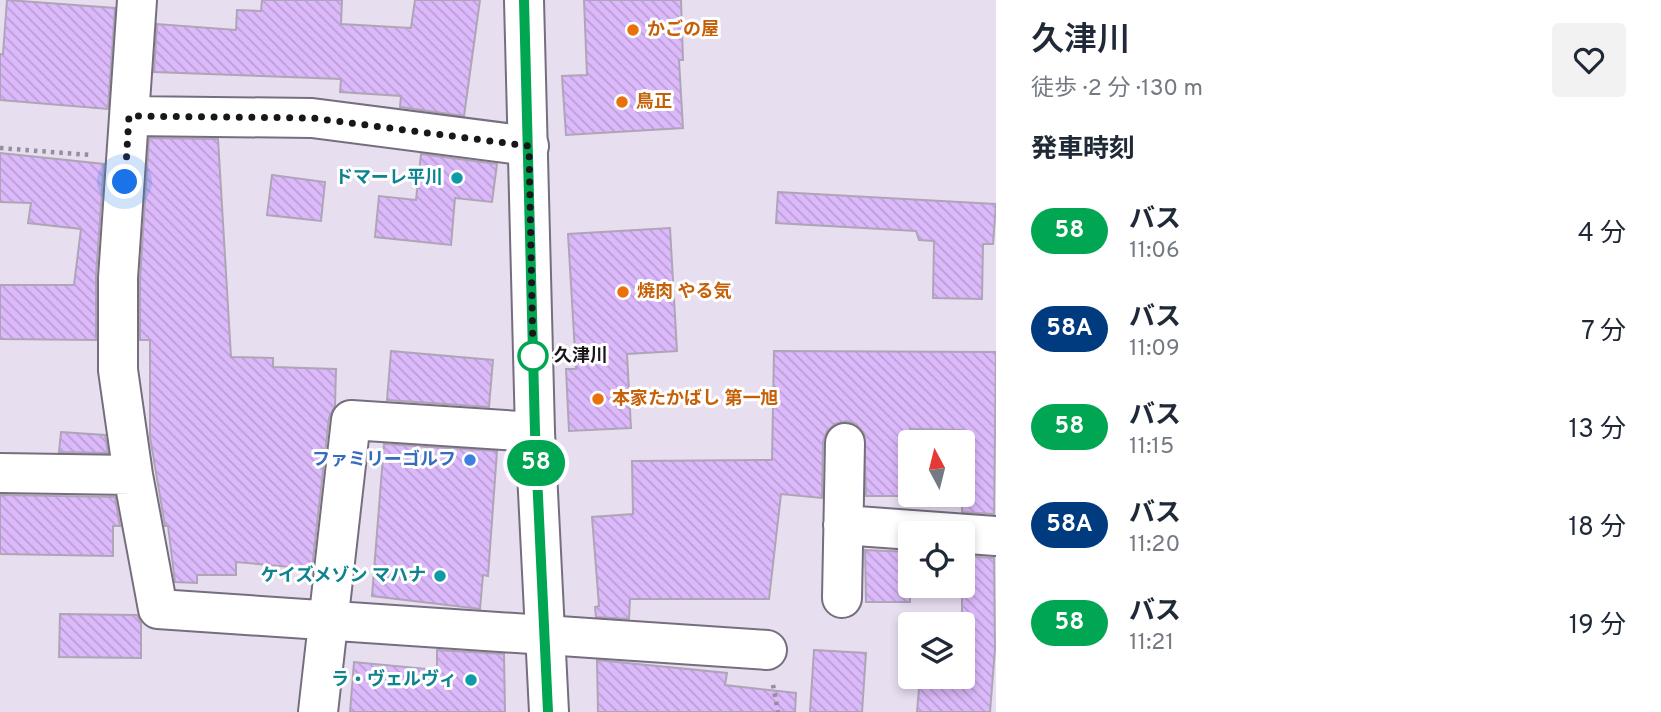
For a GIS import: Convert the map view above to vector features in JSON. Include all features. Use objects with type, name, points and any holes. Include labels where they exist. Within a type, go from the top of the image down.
[{"type":"street","points":[[137,0],[118,278],[118,370],[133,475],[158,609],[767,650]]},
{"type":"street","points":[[524,0],[535,432],[548,712]]},
{"type":"street","points":[[129,116],[312,118],[529,146]]},
{"type":"street","points":[[318,712],[351,420],[535,432]]},
{"type":"street","points":[[842,598],[845,443]]},
{"type":"street","points":[[0,473],[133,475]]},
{"type":"street","points":[[844,525],[996,536]]},
{"type":"path","points":[[0,148],[126,158]]},
{"type":"building","points":[[7,0],[115,8],[108,109],[0,100],[0,54],[3,54]]},
{"type":"building","points":[[262,0],[342,0],[341,24],[411,28],[415,0],[480,0],[464,116],[400,107],[401,96],[340,92],[341,79],[154,72],[157,24],[236,30],[237,10],[261,11]]},
{"type":"building","points":[[584,0],[681,0],[683,60],[679,60],[683,128],[566,135],[562,76],[587,75]]},
{"type":"building","points":[[149,138],[218,139],[231,357],[273,358],[273,367],[336,369],[335,406],[329,418],[312,569],[236,562],[236,575],[197,575],[197,583],[175,582],[168,526],[165,526],[150,437],[150,340],[140,340],[140,279]]},
{"type":"building","points":[[0,153],[104,164],[96,276],[96,340],[0,339],[0,285],[74,285],[81,229],[28,223],[31,203],[0,202]]},
{"type":"building","points":[[421,154],[497,164],[492,202],[455,198],[451,245],[375,237],[379,196],[416,200]]},
{"type":"building","points":[[272,175],[325,182],[321,221],[267,215]]},
{"type":"building","points":[[778,192],[996,204],[993,244],[983,244],[982,299],[933,298],[934,241],[919,240],[916,231],[776,223]]},
{"type":"building","name":"焼肉 やる気","points":[[670,228],[677,351],[627,354],[631,428],[569,431],[566,369],[576,369],[568,234]]},
{"type":"building","points":[[391,351],[493,360],[489,407],[387,400]]},
{"type":"building","points":[[774,351],[996,352],[994,514],[962,512],[962,508],[975,508],[975,430],[898,430],[898,496],[866,496],[864,433],[856,424],[846,421],[835,424],[827,431],[823,442],[822,498],[781,494],[769,599],[630,599],[629,619],[596,617],[595,607],[599,606],[592,517],[633,514],[632,461],[772,460]]},
{"type":"building","points":[[61,432],[105,435],[108,453],[59,452]]},
{"type":"building","points":[[384,444],[497,451],[488,576],[483,575],[480,609],[372,596]]},
{"type":"building","points":[[0,495],[115,497],[120,526],[113,526],[113,556],[0,554]]},
{"type":"building","points":[[865,550],[898,551],[898,598],[910,598],[910,602],[866,602]]},
{"type":"building","points":[[975,557],[994,558],[995,649],[990,712],[917,712],[919,689],[975,689],[975,612],[962,612],[962,598],[975,598]]},
{"type":"building","points":[[60,614],[137,615],[141,623],[141,658],[59,657]]},
{"type":"building","points":[[437,650],[504,654],[505,712],[350,712],[354,662],[437,670]]},
{"type":"building","points":[[814,650],[866,653],[862,712],[810,712]]},
{"type":"building","points":[[597,660],[727,673],[725,685],[796,693],[795,712],[598,712]]},
{"type":"bus line","name":"58","points":[[524,0],[535,432],[548,712]]},
{"type":"place","name":"かごの屋","points":[[633,30]]},
{"type":"place","name":"鳥正","points":[[622,102]]},
{"type":"place","name":"ドマーレ平川","points":[[457,178]]},
{"type":"place","name":"焼肉 やる気","points":[[623,292]]},
{"type":"place","name":"久津川","points":[[533,356]]},
{"type":"place","name":"本家たかばし 第一旭","points":[[598,399]]},
{"type":"place","name":"ファミリーゴルフ","points":[[470,460]]},
{"type":"place","name":"ケイズメゾン マハナ","points":[[440,576]]},
{"type":"place","name":"ラ・ヴェルヴィ","points":[[471,680]]},
{"type":"route","points":[[125,182],[129,116],[312,118],[529,146],[533,356]]}]
